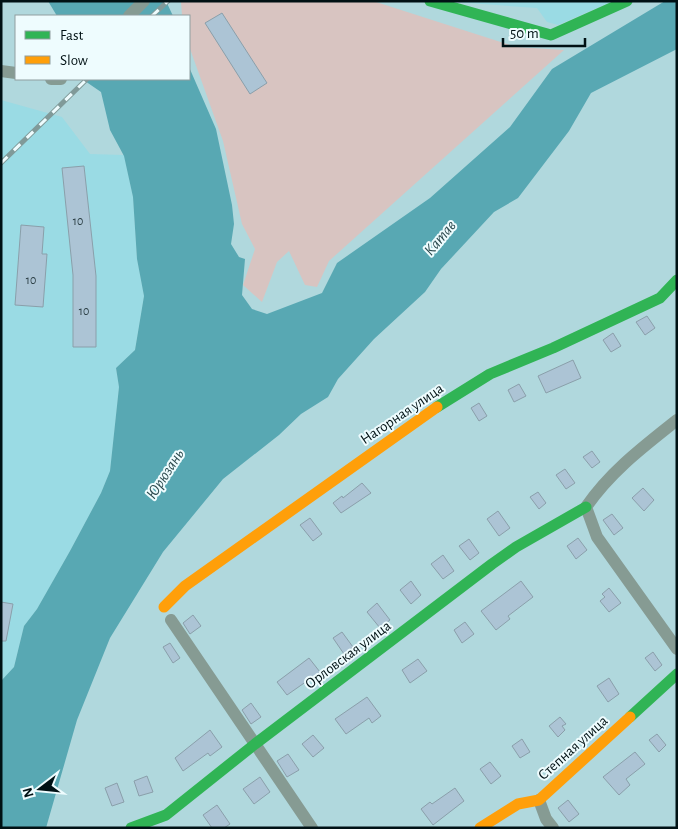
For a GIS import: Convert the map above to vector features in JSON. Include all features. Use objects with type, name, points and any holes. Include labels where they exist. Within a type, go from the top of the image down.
[{"type":"street","points":[[130,15],[144,1]]},
{"type":"street","points":[[430,1],[551,35],[627,1]]},
{"type":"street","points":[[1,71],[15,73]]},
{"type":"street","name":"Нагорная улица","points":[[164,607],[185,586],[431,411],[490,374],[553,348],[660,298],[677,280]]},
{"type":"street","points":[[677,420],[626,461],[602,484],[586,507],[597,537],[677,649]]},
{"type":"street","name":"Орловская улица","points":[[131,828],[166,815],[255,744],[510,551],[586,507]]},
{"type":"street","points":[[171,620],[312,828]]},
{"type":"street","name":"Степная улица","points":[[480,828],[518,804],[539,800],[677,674]]},
{"type":"street","points":[[539,800],[546,819],[553,828]]},
{"type":"shaded area","points":[[373,1],[516,47],[564,50],[329,261],[317,287],[305,285],[289,251],[277,262],[262,302],[243,285],[255,249],[242,224],[223,141],[190,49],[190,15],[182,15],[181,2]]},
{"type":"shaded area","points":[[441,1],[613,1],[558,25],[547,22],[537,8]]},
{"type":"shaded area","points":[[1,100],[62,117],[90,154],[124,155],[133,197],[137,259],[144,296],[135,350],[116,368],[119,387],[110,471],[101,493],[70,551],[37,609],[24,626],[14,667],[1,681]]},
{"type":"water","points":[[48,1],[166,1],[173,15],[56,15]]},
{"type":"water","points":[[665,1],[677,1],[677,49],[591,93],[569,131],[518,198],[494,212],[441,269],[425,292],[374,339],[338,379],[328,397],[301,414],[279,435],[223,479],[163,552],[110,638],[77,720],[46,828],[1,828],[1,681],[14,667],[24,626],[37,609],[70,551],[101,493],[110,471],[119,387],[116,368],[135,350],[144,296],[137,259],[133,197],[124,156],[110,130],[101,92],[83,80],[190,80],[190,69],[216,129],[232,205],[234,224],[231,244],[239,257],[245,259],[242,295],[252,309],[267,314],[322,293],[337,263],[430,198],[510,127],[552,69]]},
{"type":"building","points":[[222,13],[267,83],[250,94],[205,23]]},
{"type":"building","points":[[84,166],[96,276],[96,347],[73,347],[73,275],[62,168]]},
{"type":"building","points":[[21,225],[44,227],[42,254],[47,254],[43,307],[15,305]]},
{"type":"building","points":[[647,316],[655,328],[645,335],[636,322]]},
{"type":"building","points":[[613,333],[621,346],[611,352],[603,340]]},
{"type":"building","points":[[573,360],[581,378],[546,393],[538,376]]},
{"type":"building","points":[[519,384],[526,396],[514,402],[508,390]]},
{"type":"building","points":[[479,403],[487,416],[479,421],[471,408]]},
{"type":"building","points":[[592,451],[600,462],[592,468],[583,457]]},
{"type":"building","points":[[565,469],[575,483],[566,489],[556,475]]},
{"type":"building","points":[[362,483],[371,493],[341,513],[333,503],[342,496],[343,498]]},
{"type":"building","points":[[643,488],[654,500],[644,511],[632,498]]},
{"type":"building","points":[[538,492],[546,503],[539,509],[530,497]]},
{"type":"building","points":[[498,511],[510,528],[499,536],[487,519]]},
{"type":"building","points":[[612,514],[623,528],[614,535],[603,520]]},
{"type":"building","points":[[310,518],[322,534],[313,541],[300,525]]},
{"type":"building","points":[[578,538],[587,550],[576,559],[567,546]]},
{"type":"building","points":[[469,539],[479,553],[470,560],[459,546]]},
{"type":"building","points":[[443,555],[454,571],[443,579],[431,564]]},
{"type":"building","points":[[411,581],[421,595],[411,604],[400,590]]},
{"type":"building","points":[[521,581],[533,597],[508,616],[510,619],[496,630],[481,611]]},
{"type":"building","points":[[609,588],[621,603],[609,612],[600,601],[605,597],[602,594]]},
{"type":"building","points":[[1,602],[13,604],[6,641],[1,641]]},
{"type":"building","points":[[377,603],[390,620],[380,628],[367,612]]},
{"type":"building","points":[[193,615],[201,626],[190,634],[183,623]]},
{"type":"building","points":[[465,622],[474,634],[462,643],[454,630]]},
{"type":"building","points":[[342,632],[353,647],[344,654],[333,638]]},
{"type":"building","points":[[170,643],[180,658],[173,663],[163,647]]},
{"type":"building","points":[[653,652],[662,665],[655,671],[645,658]]},
{"type":"building","points":[[309,658],[320,672],[287,695],[277,682]]},
{"type":"building","points":[[418,659],[427,671],[410,683],[402,670]]},
{"type":"building","points":[[609,678],[619,694],[608,702],[597,686]]},
{"type":"building","points":[[367,697],[381,716],[372,723],[369,718],[346,734],[335,719]]},
{"type":"building","points":[[251,703],[261,717],[251,724],[242,710]]},
{"type":"building","points":[[560,717],[566,724],[562,726],[565,730],[558,737],[549,726]]},
{"type":"building","points":[[210,730],[222,747],[210,756],[208,753],[183,771],[175,758]]},
{"type":"building","points":[[657,734],[666,745],[659,752],[649,740]]},
{"type":"building","points":[[313,735],[324,748],[313,757],[302,744]]},
{"type":"building","points":[[522,739],[530,752],[520,758],[512,746]]},
{"type":"building","points":[[635,752],[645,764],[626,779],[630,785],[619,795],[603,777]]},
{"type":"building","points":[[288,754],[299,770],[287,777],[277,761]]},
{"type":"building","points":[[490,762],[501,776],[491,784],[480,769]]},
{"type":"building","points":[[147,776],[153,792],[139,796],[134,781]]},
{"type":"building","points":[[260,777],[270,792],[254,804],[243,789]]},
{"type":"building","points":[[117,783],[124,802],[112,806],[105,788]]},
{"type":"building","points":[[455,788],[464,801],[433,825],[421,809],[430,802],[432,804]]},
{"type":"building","points":[[568,800],[579,814],[569,822],[558,808]]},
{"type":"building","points":[[217,805],[230,824],[224,828],[212,828],[203,815]]},
{"type":"railway","points":[[153,15],[168,1]]},
{"type":"railway","points":[[1,163],[86,80]]},
{"type":"traffic: fast","points":[[430,1],[551,35],[627,1]]},
{"type":"traffic: fast","points":[[437,407],[490,374],[553,348],[660,298],[677,280]]},
{"type":"traffic: fast","points":[[131,828],[166,815],[255,744],[492,564],[516,547],[586,507]]},
{"type":"traffic: fast","points":[[630,717],[677,674]]},
{"type":"traffic: slow","points":[[164,607],[185,586],[437,407]]},
{"type":"traffic: slow","points":[[480,828],[518,804],[539,800],[630,717]]},
{"type":"water label","name":"Катав","points":[[440,238]]},
{"type":"water label","name":"Юрюзань","points":[[165,474]]}]
